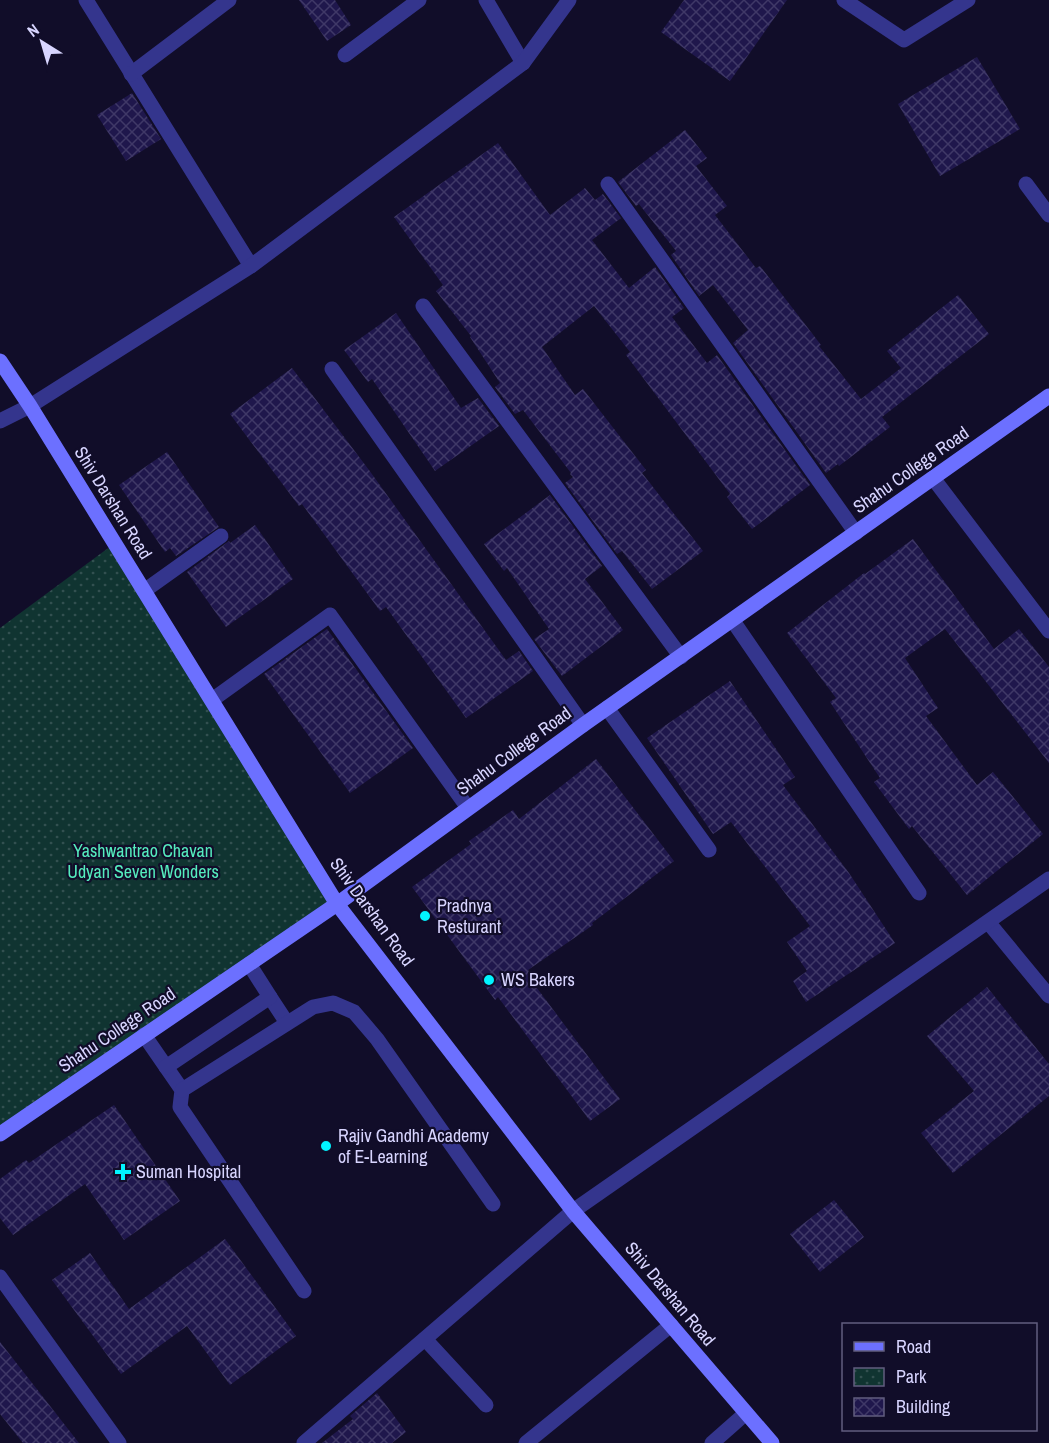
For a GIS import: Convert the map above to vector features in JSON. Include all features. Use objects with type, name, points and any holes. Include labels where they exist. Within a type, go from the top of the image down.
[{"type":"street","points":[[86,0],[251,266]]},
{"type":"street","points":[[131,74],[230,0]]},
{"type":"street","points":[[345,55],[419,0]]},
{"type":"street","points":[[486,0],[523,63]]},
{"type":"street","points":[[0,422],[30,406],[251,266],[523,63],[569,0]]},
{"type":"street","points":[[844,0],[904,40],[968,0]]},
{"type":"street","points":[[608,184],[856,533]]},
{"type":"street","points":[[1026,184],[1049,215]]},
{"type":"street","points":[[423,306],[681,657]]},
{"type":"street","name":"Shiv Darshan Road","points":[[0,361],[337,904],[573,1211],[772,1443]]},
{"type":"street","points":[[332,369],[583,725]]},
{"type":"street","name":"Shahu College Road","points":[[0,1134],[337,904],[583,725],[1049,396]]},
{"type":"street","points":[[933,478],[1049,631]]},
{"type":"street","points":[[144,591],[221,536]]},
{"type":"street","points":[[212,700],[330,615],[468,808]]},
{"type":"street","points":[[733,621],[919,893]]},
{"type":"street","points":[[607,708],[709,850]]},
{"type":"street","points":[[304,1443],[573,1211],[1049,879]]},
{"type":"street","points":[[988,922],[1049,996]]},
{"type":"street","points":[[249,964],[287,1023]]},
{"type":"street","points":[[166,1067],[270,997]]},
{"type":"street","points":[[182,1090],[313,1007],[333,1003],[354,1012],[377,1039],[493,1204]]},
{"type":"street","points":[[144,1035],[182,1090],[180,1107],[304,1291]]},
{"type":"street","points":[[0,1277],[119,1443]]},
{"type":"street","points":[[526,1443],[671,1325]]},
{"type":"street","points":[[425,1339],[486,1405]]},
{"type":"street","points":[[712,1443],[746,1413]]},
{"type":"green space","name":"Yashwantrao Chavan Udyan Seven Wonders","points":[[115,543],[337,904],[0,1128],[0,628]]},
{"type":"building","points":[[299,0],[335,0],[351,25],[327,41]]},
{"type":"building","points":[[684,0],[787,0],[730,81],[661,32]]},
{"type":"building","points":[[977,57],[1020,129],[940,176],[898,104]]},
{"type":"building","points":[[132,93],[161,139],[126,161],[97,115]]},
{"type":"building","points":[[685,130],[707,158],[696,166],[727,206],[715,215],[756,268],[760,266],[861,399],[901,368],[887,351],[958,295],[989,334],[882,417],[890,427],[839,466],[838,464],[826,473],[733,343],[748,330],[713,285],[699,296],[671,255],[676,251],[639,204],[636,206],[618,182]]},
{"type":"building","points":[[498,143],[550,215],[585,188],[595,200],[603,194],[621,218],[592,240],[629,288],[655,267],[684,308],[672,317],[707,363],[717,355],[810,485],[752,529],[727,497],[730,494],[626,355],[630,352],[594,306],[542,347],[575,395],[583,389],[646,470],[642,473],[703,551],[652,589],[622,551],[617,554],[565,483],[573,477],[571,473],[523,410],[515,414],[495,387],[500,383],[471,336],[436,291],[443,285],[394,217]]},
{"type":"building","points":[[396,313],[461,408],[478,398],[499,426],[435,471],[372,379],[368,382],[344,350]]},
{"type":"building","points":[[292,368],[369,470],[506,660],[519,651],[533,671],[466,718],[386,607],[380,611],[302,504],[299,506],[230,414]]},
{"type":"building","points":[[167,452],[219,527],[176,556],[170,548],[165,552],[119,485]]},
{"type":"building","points":[[550,495],[602,566],[585,579],[623,630],[562,676],[534,639],[549,629],[507,568],[504,571],[484,544]]},
{"type":"building","points":[[255,525],[293,579],[226,627],[187,572]]},
{"type":"building","points":[[913,539],[994,649],[1019,629],[1049,667],[1049,763],[945,629],[905,658],[938,708],[926,716],[977,785],[993,772],[1043,834],[967,895],[912,826],[909,829],[874,782],[880,778],[830,702],[836,698],[787,633],[864,573]]},
{"type":"building","points":[[327,629],[413,748],[350,793],[264,674]]},
{"type":"building","points":[[730,681],[795,777],[783,785],[849,873],[895,943],[806,1002],[793,981],[807,971],[787,942],[810,926],[731,822],[713,834],[647,738]]},
{"type":"building","points":[[596,759],[674,861],[592,923],[593,925],[528,970],[531,974],[528,976],[620,1099],[590,1121],[498,997],[495,1000],[412,887],[471,844],[469,841],[513,810],[519,819]]},
{"type":"building","points":[[987,987],[1049,1064],[1049,1096],[953,1173],[921,1133],[974,1091],[927,1036]]},
{"type":"building","points":[[114,1105],[180,1201],[124,1240],[85,1184],[13,1235],[0,1218],[0,1179],[26,1160],[29,1163]]},
{"type":"building","points":[[834,1200],[864,1237],[820,1272],[790,1234]]},
{"type":"building","points":[[225,1239],[296,1336],[230,1385],[187,1326],[121,1374],[52,1280],[90,1253],[129,1309]]},
{"type":"building","points":[[0,1342],[79,1443],[23,1443],[0,1414]]},
{"type":"building","points":[[377,1393],[406,1432],[392,1443],[322,1443],[353,1419],[350,1416]]},
{"type":"place","name":"Pradnya Resturant","points":[[425,916]]},
{"type":"place","name":"WS Bakers","points":[[489,980]]},
{"type":"place","name":"Rajiv Gandhi Academy of E-Learning","points":[[326,1146]]},
{"type":"place","name":"Suman Hospital","points":[[123,1172]]}]
